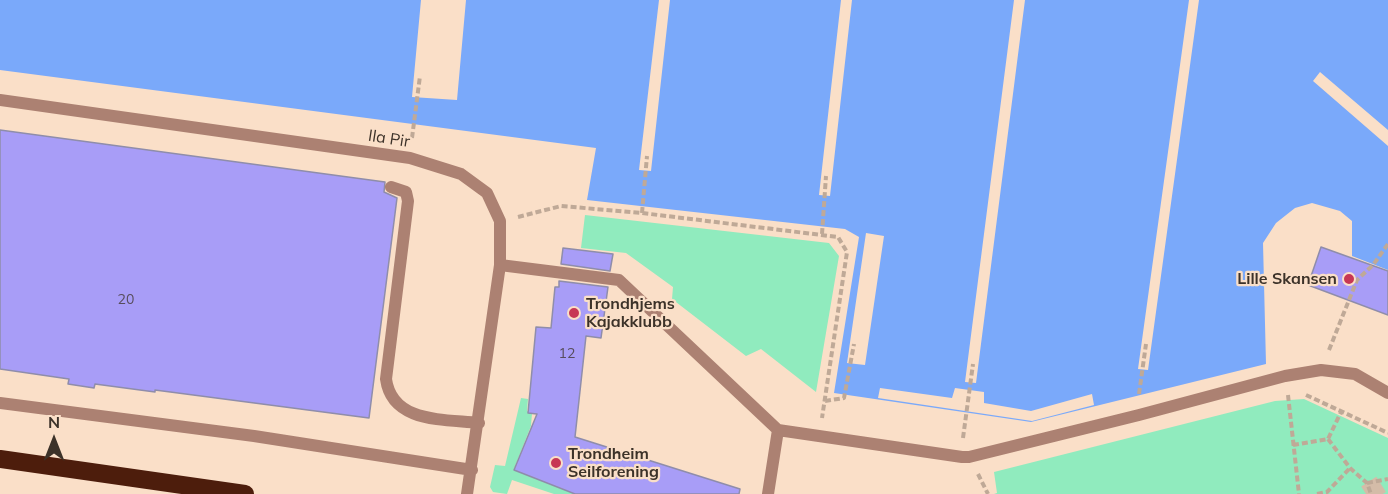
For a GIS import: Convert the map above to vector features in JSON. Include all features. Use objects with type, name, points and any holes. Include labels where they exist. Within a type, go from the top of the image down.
[{"type":"highway","points":[[0,459],[245,494]]},
{"type":"lane","name":"Ila Pir","points":[[0,100],[410,158],[461,174],[487,193],[500,221],[500,265],[467,494]]},
{"type":"lane","points":[[391,187],[406,192],[408,201],[386,379],[388,393],[401,408],[421,416],[479,423]]},
{"type":"lane","points":[[500,265],[619,280],[778,430],[969,457],[1285,376],[1321,370],[1354,374],[1388,393]]},
{"type":"lane","points":[[0,403],[254,436],[472,470]]},
{"type":"lane","points":[[768,494],[778,430]]},
{"type":"path","points":[[413,129],[420,76]]},
{"type":"path","points":[[642,213],[647,156]]},
{"type":"path","points":[[822,234],[826,176]]},
{"type":"path","points":[[500,221],[561,206],[642,213],[838,237],[847,252],[820,436]]},
{"type":"path","points":[[1321,370],[1357,280],[1373,265],[1388,244]]},
{"type":"path","points":[[825,401],[843,398],[854,344]]},
{"type":"path","points":[[1138,404],[1146,344]]},
{"type":"path","points":[[965,420],[973,364]]},
{"type":"path","points":[[1285,376],[1299,494]]},
{"type":"path","points":[[1287,395],[1305,394],[1388,433]]},
{"type":"path","points":[[1328,439],[1342,410]]},
{"type":"path","points":[[1293,445],[1328,439]]},
{"type":"path","points":[[1328,439],[1350,468],[1368,483],[1371,494]]},
{"type":"path","points":[[1317,494],[1327,492],[1350,468]]},
{"type":"path","points":[[1368,483],[1388,479]]},
{"type":"green space","points":[[585,215],[829,243],[839,256],[816,392],[761,349],[746,356],[672,299],[673,287],[626,253],[581,248]]},
{"type":"green space","points":[[521,398],[528,399],[527,411],[532,413],[531,426],[514,469],[576,494],[554,494],[512,480],[507,494],[493,492],[490,487],[495,465],[505,466]]},
{"type":"green space","points":[[1304,399],[1388,438],[1388,494],[994,494],[997,493],[994,472],[1275,401]]},
{"type":"water","points":[[0,0],[1388,0],[1388,270],[1352,256],[1352,221],[1340,211],[1312,203],[1295,208],[1276,223],[1263,243],[1266,364],[1031,422],[834,393],[859,237],[845,229],[587,200],[596,148],[0,70]]},
{"type":"pier","points":[[421,0],[466,0],[457,100],[412,97]]},
{"type":"pier","points":[[659,0],[670,0],[651,171],[639,170]]},
{"type":"pier","points":[[841,0],[852,0],[830,196],[819,195]]},
{"type":"pier","points":[[1014,0],[1025,0],[976,383],[965,382]]},
{"type":"pier","points":[[1189,0],[1199,0],[1148,370],[1138,369]]},
{"type":"pier","points":[[1320,72],[1388,130],[1388,146],[1313,81]]},
{"type":"pier","points":[[866,233],[884,236],[865,365],[847,363]]},
{"type":"pier","points":[[880,388],[952,398],[955,388],[984,392],[984,403],[1031,411],[1092,394],[1094,405],[1032,421],[878,398]]},
{"type":"building","points":[[0,130],[385,182],[384,192],[397,198],[369,418],[155,390],[155,392],[95,384],[94,388],[68,384],[69,379],[0,369]]},
{"type":"building","name":"Lille Skansen","points":[[1321,247],[1388,271],[1388,315],[1308,285]]},
{"type":"building","points":[[563,248],[613,254],[610,271],[561,264]]},
{"type":"building","points":[[559,281],[608,287],[601,338],[586,336],[575,437],[740,489],[739,494],[575,494],[514,470],[537,414],[528,413],[536,327],[551,328],[555,287],[559,287]]},
{"type":"tunnel","points":[[1366,494],[1388,480]]},
{"type":"place","name":"Lille Skansen","points":[[1349,279]]},
{"type":"place","name":"Trondhjems Kajakklubb","points":[[574,313]]},
{"type":"place","name":"Trondheim Seilforening","points":[[556,463]]}]
